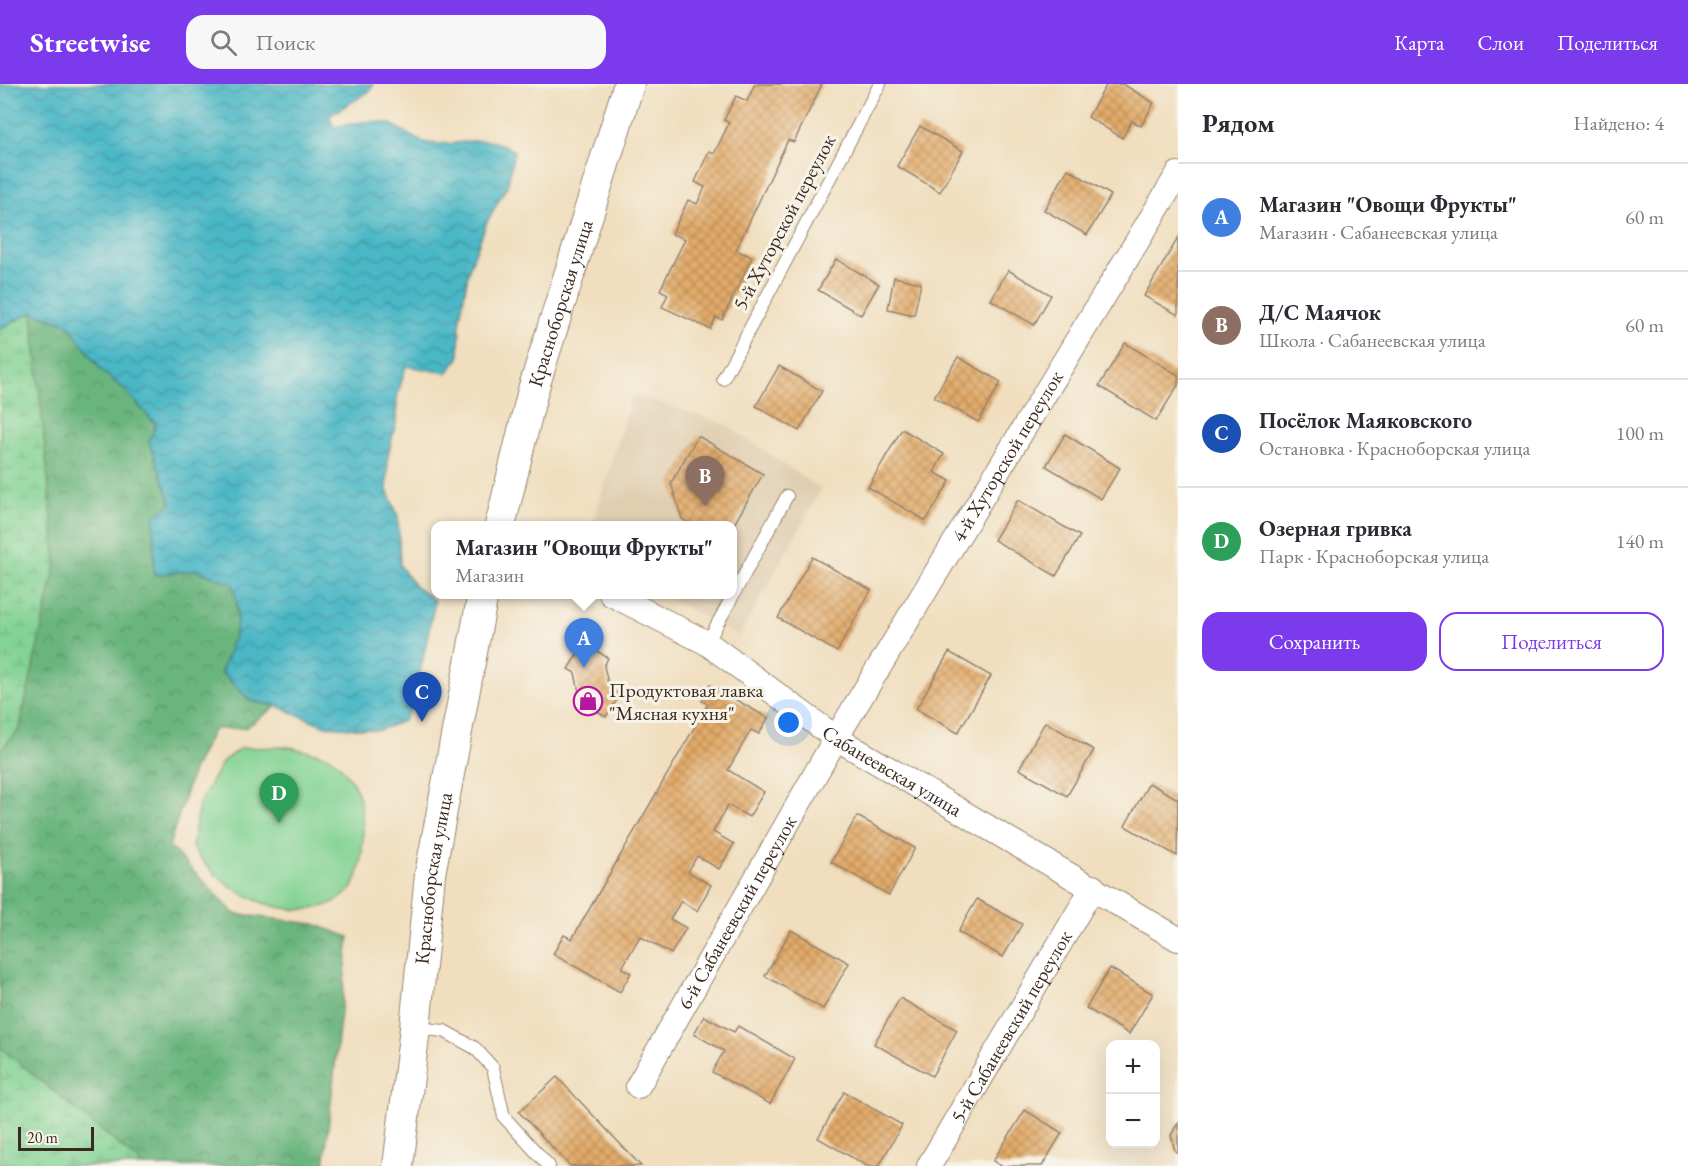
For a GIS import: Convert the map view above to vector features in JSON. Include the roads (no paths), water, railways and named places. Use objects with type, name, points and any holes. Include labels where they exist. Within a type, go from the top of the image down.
[{"type":"street","name":"Красноборская улица","points":[[501,521],[534,390],[629,84]]},
{"type":"street","name":"4-й Хуторской переулок","points":[[836,738],[1178,174]]},
{"type":"street","name":"Красноборская улица","points":[[398,1166],[415,1028],[430,874],[482,599]]},
{"type":"street","name":"Сабанеевская улица","points":[[621,599],[707,643],[836,738],[1093,887],[1175,930]]},
{"type":"street","name":"6-й Сабанеевский переулок","points":[[638,1086],[836,738]]},
{"type":"street","name":"5-й Сабанеевский переулок","points":[[929,1166],[1093,887]]},
{"type":"lane","name":"5-й Хуторской переулок","points":[[723,379],[880,84]]},
{"type":"lane","points":[[737,589],[788,496]]},
{"type":"lane","points":[[707,643],[731,599]]},
{"type":"lane","points":[[415,1028],[444,1031],[475,1048],[493,1068],[504,1117],[549,1166]]},
{"type":"water","points":[[0,84],[373,84],[370,91],[329,116],[334,127],[362,122],[383,122],[428,143],[482,141],[503,145],[514,151],[508,184],[487,222],[469,269],[460,318],[459,358],[447,373],[406,366],[397,398],[396,423],[388,455],[387,490],[398,516],[400,566],[415,586],[435,601],[414,701],[404,721],[379,730],[325,726],[277,706],[251,701],[221,672],[236,629],[237,609],[233,584],[195,570],[154,575],[154,517],[171,503],[149,441],[156,425],[126,391],[101,370],[68,324],[32,312],[0,329]]},
{"type":"place","name":"Д/С Маячок","points":[[705,506]]},
{"type":"place","name":"Магазин \"Овощи Фрукты\"","points":[[584,668]]},
{"type":"place","name":"Продуктовая лавка \"Мясная кухня\"","points":[[588,701]]},
{"type":"place","name":"Посёлок Маяковского","points":[[422,722]]},
{"type":"place","name":"Озерная гривка","points":[[279,823]]}]
